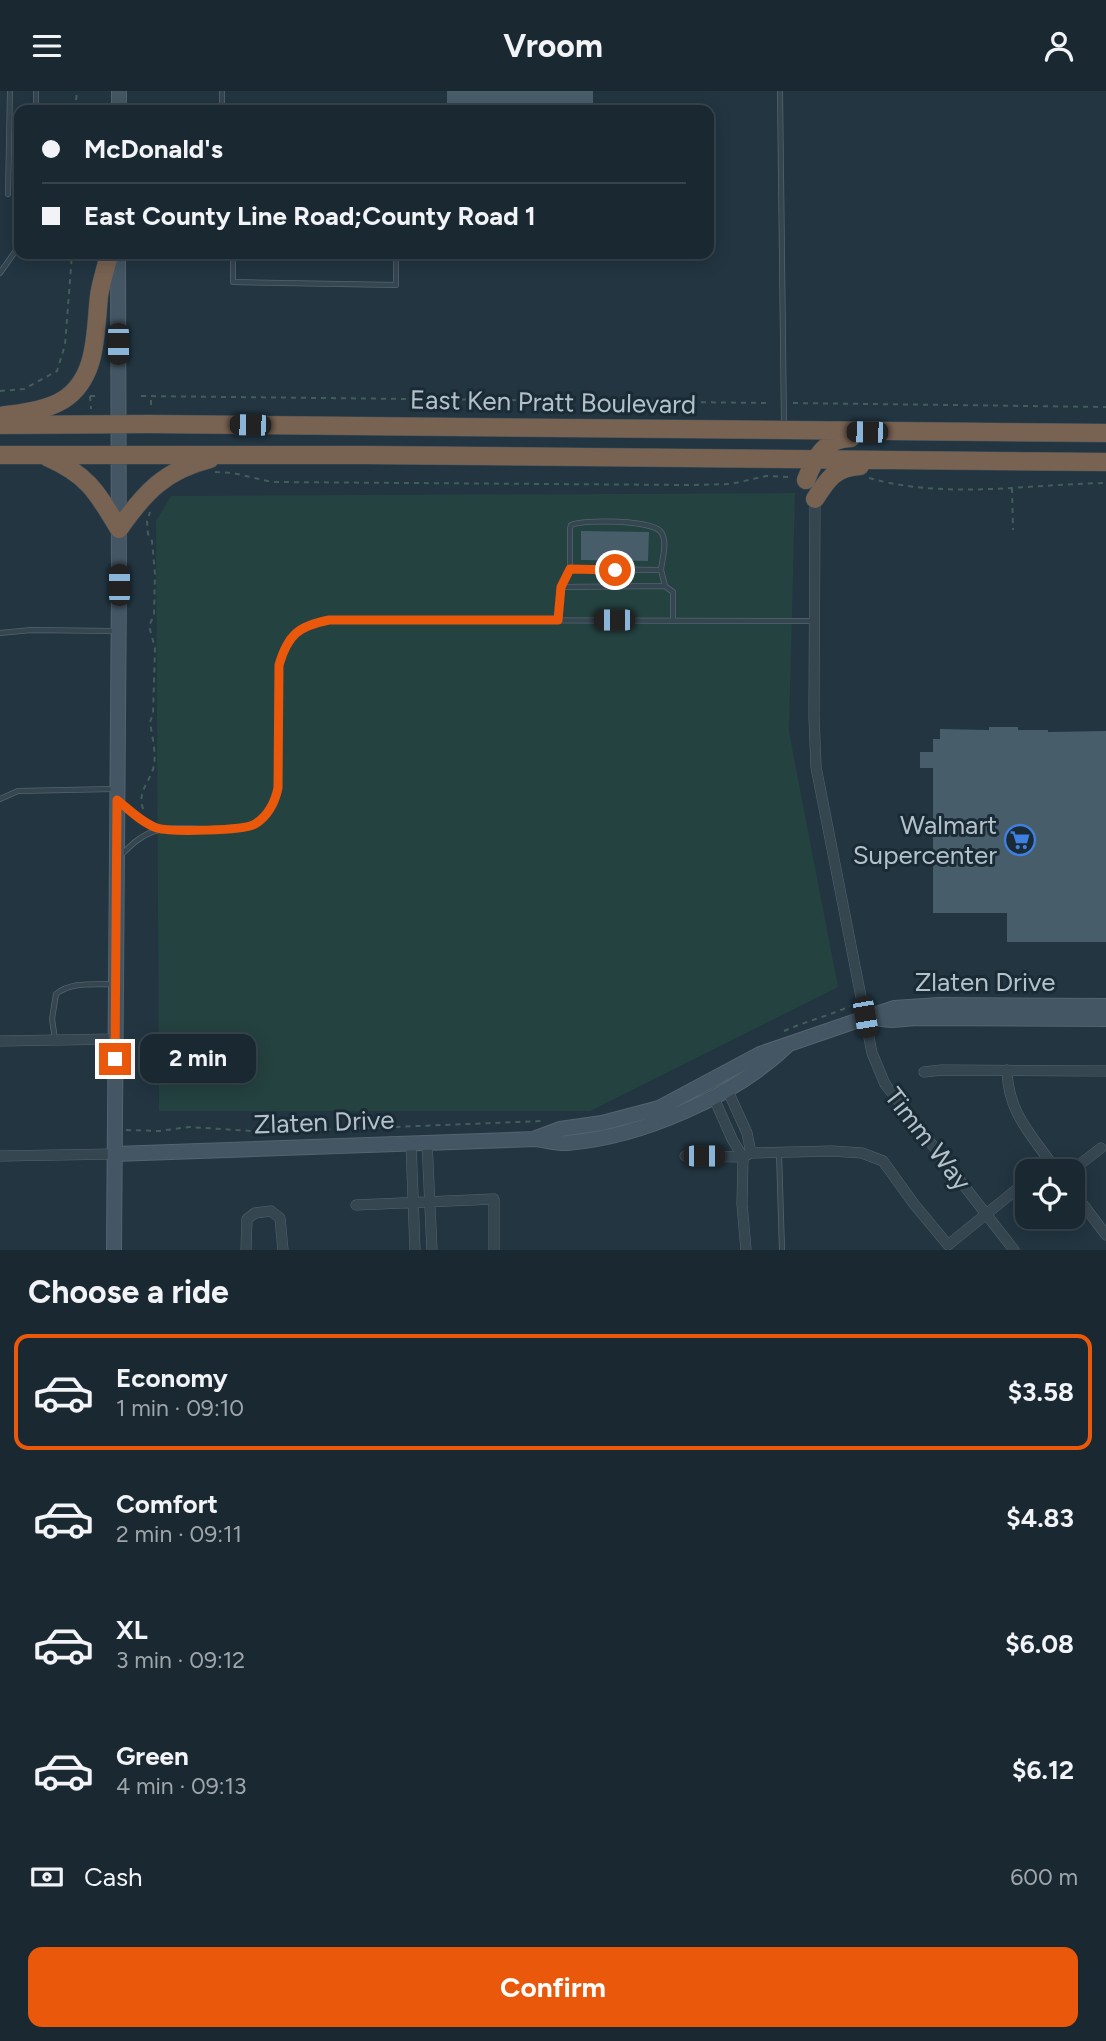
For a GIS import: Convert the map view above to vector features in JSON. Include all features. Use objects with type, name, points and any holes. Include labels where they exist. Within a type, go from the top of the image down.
[{"type":"highway","points":[[0,417],[63,400],[78,386],[90,366],[95,344],[99,293],[108,259]]},
{"type":"highway","name":"East Ken Pratt Boulevard","points":[[0,425],[1106,433]]},
{"type":"highway","points":[[800,479],[831,442],[839,438],[1106,439]]},
{"type":"highway","name":"East Ken Pratt Boulevard","points":[[0,455],[231,454],[1106,462]]},
{"type":"highway","points":[[41,455],[68,467],[86,479],[119,529],[137,503],[157,483],[175,471],[231,454]]},
{"type":"highway","points":[[689,459],[793,471],[815,499],[828,477],[850,467],[951,461]]},
{"type":"street","points":[[114,1250],[119,631],[118,259]]},
{"type":"street","name":"Timm Way","points":[[815,499],[816,767],[872,1053],[885,1084],[1014,1250]]},
{"type":"street","name":"Zlaten Drive","points":[[535,1139],[560,1129],[602,1123],[659,1108],[786,1038],[864,1011],[916,1006],[1106,1006]]},
{"type":"street","name":"Zlaten Drive","points":[[864,1011],[892,1020],[1106,1019]]},
{"type":"street","name":"Zlaten Drive","points":[[115,1154],[535,1139],[565,1144],[639,1129],[663,1121],[727,1089],[769,1064],[786,1038]]},
{"type":"street","points":[[0,1041],[116,1039]]},
{"type":"street","points":[[1007,1070],[1007,1090],[1014,1111],[1048,1159]]},
{"type":"street","points":[[924,1072],[1106,1071]]},
{"type":"street","points":[[727,1089],[747,1133],[742,1204],[746,1250]]},
{"type":"street","points":[[713,1096],[725,1125],[747,1155]]},
{"type":"street","points":[[725,1125],[740,1117]]},
{"type":"street","points":[[427,1142],[432,1250]]},
{"type":"street","points":[[411,1143],[415,1250]]},
{"type":"street","points":[[1085,1161],[1101,1149]]},
{"type":"street","points":[[685,1156],[832,1151],[862,1153],[883,1161],[914,1204],[951,1247],[1015,1190]]},
{"type":"street","points":[[0,1156],[115,1154]]},
{"type":"street","points":[[356,1205],[494,1199],[494,1250]]},
{"type":"street","points":[[1085,1208],[1106,1235]]},
{"type":"street","points":[[246,1250],[247,1219],[256,1213],[271,1211],[280,1218],[283,1250]]},
{"type":"street","points":[[415,1223],[431,1221]]},
{"type":"lane","points":[[8,194],[10,91]]},
{"type":"lane","points":[[780,91],[785,431]]},
{"type":"lane","points":[[0,162],[9,162]]},
{"type":"lane","points":[[0,273],[14,253]]},
{"type":"lane","points":[[233,259],[233,282],[396,285],[396,259]]},
{"type":"lane","points":[[558,620],[561,587],[570,569],[571,525],[582,522],[645,524],[656,527],[662,533],[664,544],[661,570],[665,586]]},
{"type":"lane","points":[[570,569],[661,570]]},
{"type":"lane","points":[[561,587],[665,586],[673,592],[673,621]]},
{"type":"lane","points":[[117,859],[138,838],[160,829],[240,828],[254,824],[266,814],[275,801],[278,788],[279,665],[287,644],[300,629],[329,620],[815,621]]},
{"type":"lane","points":[[0,633],[31,630],[119,631]]},
{"type":"lane","points":[[0,799],[18,792],[118,794],[147,824],[160,829]]},
{"type":"lane","points":[[55,1040],[52,1019],[56,994],[64,988],[80,985],[116,984]]},
{"type":"lane","points":[[779,1153],[782,1250]]},
{"type":"path","points":[[0,391],[24,389],[57,371],[65,345],[72,259]]},
{"type":"path","points":[[151,395],[151,405]]},
{"type":"path","points":[[91,415],[90,396],[99,396]]},
{"type":"path","points":[[141,396],[769,403]]},
{"type":"path","points":[[792,403],[1106,407]]},
{"type":"path","points":[[211,472],[233,473],[272,482],[689,485],[731,484],[766,475],[800,479]]},
{"type":"path","points":[[860,475],[931,491],[1106,482]]},
{"type":"path","points":[[1012,487],[1013,530]]},
{"type":"path","points":[[147,818],[141,806],[141,799],[146,780],[152,771],[154,734],[150,722],[153,714],[155,648],[149,626],[154,615],[155,574],[147,522],[152,506]]},
{"type":"path","points":[[786,1038],[807,1020],[836,1014],[849,1006],[864,1011]]},
{"type":"path","points":[[115,1131],[159,1131],[189,1127],[268,1132],[548,1120]]},
{"type":"green space","points":[[795,493],[789,732],[838,987],[590,1111],[159,1111],[156,521],[171,496]]},
{"type":"building","points":[[447,91],[593,91],[593,105],[447,105]]},
{"type":"building","points":[[581,531],[649,532],[648,561],[581,560]]},
{"type":"building","name":"Walmart Supercenter","points":[[989,727],[1018,727],[1018,730],[1048,732],[1106,731],[1106,942],[1007,942],[1007,913],[933,913],[933,768],[920,768],[920,752],[933,752],[933,739],[940,739],[940,729],[989,730]]},
{"type":"place","name":"Walmart Supercenter","points":[[1020,840]]},
{"type":"route","points":[[115,1059],[117,800],[147,824],[160,829],[240,828],[254,824],[266,814],[275,801],[278,788],[279,665],[290,638],[300,629],[329,620],[558,620],[561,587],[570,569],[615,570]]}]
